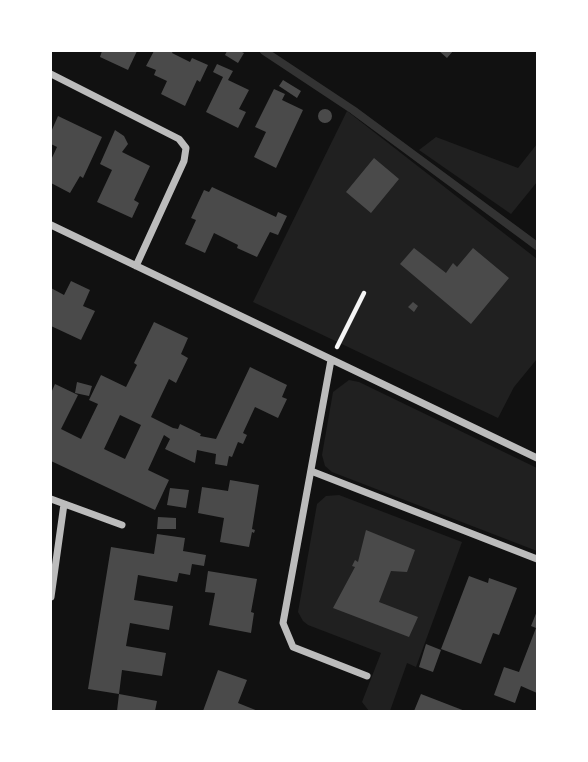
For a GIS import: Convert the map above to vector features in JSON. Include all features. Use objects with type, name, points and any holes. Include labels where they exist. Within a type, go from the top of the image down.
[{"type":"street","points":[[51,74],[179,139],[186,148],[184,162],[136,266]]},
{"type":"street","points":[[51,225],[537,458]]},
{"type":"street","points":[[331,360],[283,623],[293,647],[367,676]]},
{"type":"street","points":[[311,471],[537,559]]},
{"type":"street","points":[[51,499],[122,525]]},
{"type":"street","points":[[51,597],[64,504]]},
{"type":"path","points":[[331,360],[364,293]]},
{"type":"shaded area","points":[[347,111],[537,259],[537,359],[514,387],[498,418],[253,302]]},
{"type":"shaded area","points":[[436,137],[518,168],[537,144],[537,182],[511,214],[419,150]]},
{"type":"shaded area","points":[[349,380],[359,382],[537,468],[537,551],[332,472],[325,466],[322,455],[333,392]]},
{"type":"shaded area","points":[[339,495],[462,542],[416,667],[407,663],[390,711],[369,711],[362,702],[381,653],[308,625],[298,612],[317,504],[326,496]]},
{"type":"building","points":[[102,51],[137,51],[128,70],[100,57]]},
{"type":"building","points":[[154,51],[173,51],[172,53],[190,62],[192,58],[208,65],[200,82],[197,80],[185,106],[161,94],[167,81],[154,75],[156,70],[146,66]]},
{"type":"building","points":[[227,51],[244,53],[238,63],[225,55]]},
{"type":"building","points":[[439,51],[453,51],[447,58]]},
{"type":"building","points":[[217,64],[233,71],[228,80],[249,90],[239,109],[246,112],[238,128],[206,112],[223,77],[213,72]]},
{"type":"building","points":[[283,80],[301,91],[297,98],[279,86]]},
{"type":"building","points":[[274,89],[285,94],[282,100],[303,110],[276,168],[254,157],[266,132],[255,127]]},
{"type":"building","points":[[325,109],[330,111],[330,121],[325,123],[320,121],[318,116],[320,111]]},
{"type":"building","points":[[58,116],[102,137],[83,178],[80,176],[70,193],[51,183],[51,160],[57,147],[51,144],[51,132]]},
{"type":"building","points":[[115,130],[124,136],[128,144],[122,152],[150,166],[134,200],[139,203],[132,218],[97,202],[112,170],[100,164]]},
{"type":"building","points":[[374,158],[399,179],[371,213],[346,192]]},
{"type":"building","points":[[212,187],[276,217],[278,212],[287,216],[278,235],[270,232],[257,257],[214,233],[205,253],[185,244],[196,220],[191,218],[204,190],[209,192]]},
{"type":"building","points":[[414,248],[446,273],[453,263],[457,267],[473,248],[509,278],[471,324],[400,264]]},
{"type":"building","points":[[71,281],[90,290],[83,306],[95,311],[81,340],[51,326],[51,288],[64,295]]},
{"type":"building","points":[[413,302],[418,306],[414,312],[408,307]]},
{"type":"building","points":[[154,322],[188,338],[181,354],[188,358],[176,383],[169,379],[151,417],[173,428],[178,429],[180,424],[201,434],[200,436],[216,439],[250,367],[287,385],[282,397],[287,399],[278,418],[255,407],[243,433],[247,435],[243,444],[238,442],[232,457],[229,456],[227,466],[215,464],[216,454],[197,450],[195,463],[165,449],[170,439],[164,435],[148,470],[169,480],[155,510],[51,461],[51,393],[55,384],[78,395],[61,429],[81,439],[98,404],[89,400],[101,375],[126,387],[137,365],[134,363]],"holes":[[[120,415],[141,425],[125,459],[104,449]]]},
{"type":"building","points":[[77,382],[92,386],[89,396],[75,393]]},
{"type":"building","points":[[230,480],[259,485],[252,529],[255,530],[252,532],[249,547],[220,542],[224,518],[198,513],[202,487],[228,491]]},
{"type":"building","points":[[170,488],[189,490],[186,508],[167,505]]},
{"type":"building","points":[[158,517],[176,518],[176,529],[157,529]]},
{"type":"building","points":[[366,530],[415,550],[407,572],[391,571],[379,602],[418,617],[409,637],[333,608],[355,567],[352,566],[355,560],[358,562]]},
{"type":"building","points":[[157,534],[185,538],[183,551],[206,555],[204,566],[192,564],[190,575],[179,573],[177,582],[138,575],[134,600],[173,606],[169,630],[130,623],[126,646],[166,653],[162,676],[122,670],[119,694],[88,689],[111,547],[154,554]]},
{"type":"building","points":[[208,571],[257,579],[251,612],[254,613],[251,633],[209,625],[215,593],[205,592]]},
{"type":"building","points":[[469,576],[488,583],[489,578],[517,588],[499,635],[493,633],[481,664],[441,649]]},
{"type":"building","points":[[537,611],[537,693],[521,686],[515,703],[494,695],[504,667],[519,672],[536,628],[531,626]]},
{"type":"building","points":[[426,644],[441,650],[433,672],[419,667]]},
{"type":"building","points":[[218,670],[247,680],[238,703],[258,711],[203,711]]},
{"type":"building","points":[[119,694],[157,701],[155,711],[117,711]]},
{"type":"building","points":[[421,694],[465,711],[414,711]]},
{"type":"waterway","points":[[264,51],[353,110],[537,246]]}]
